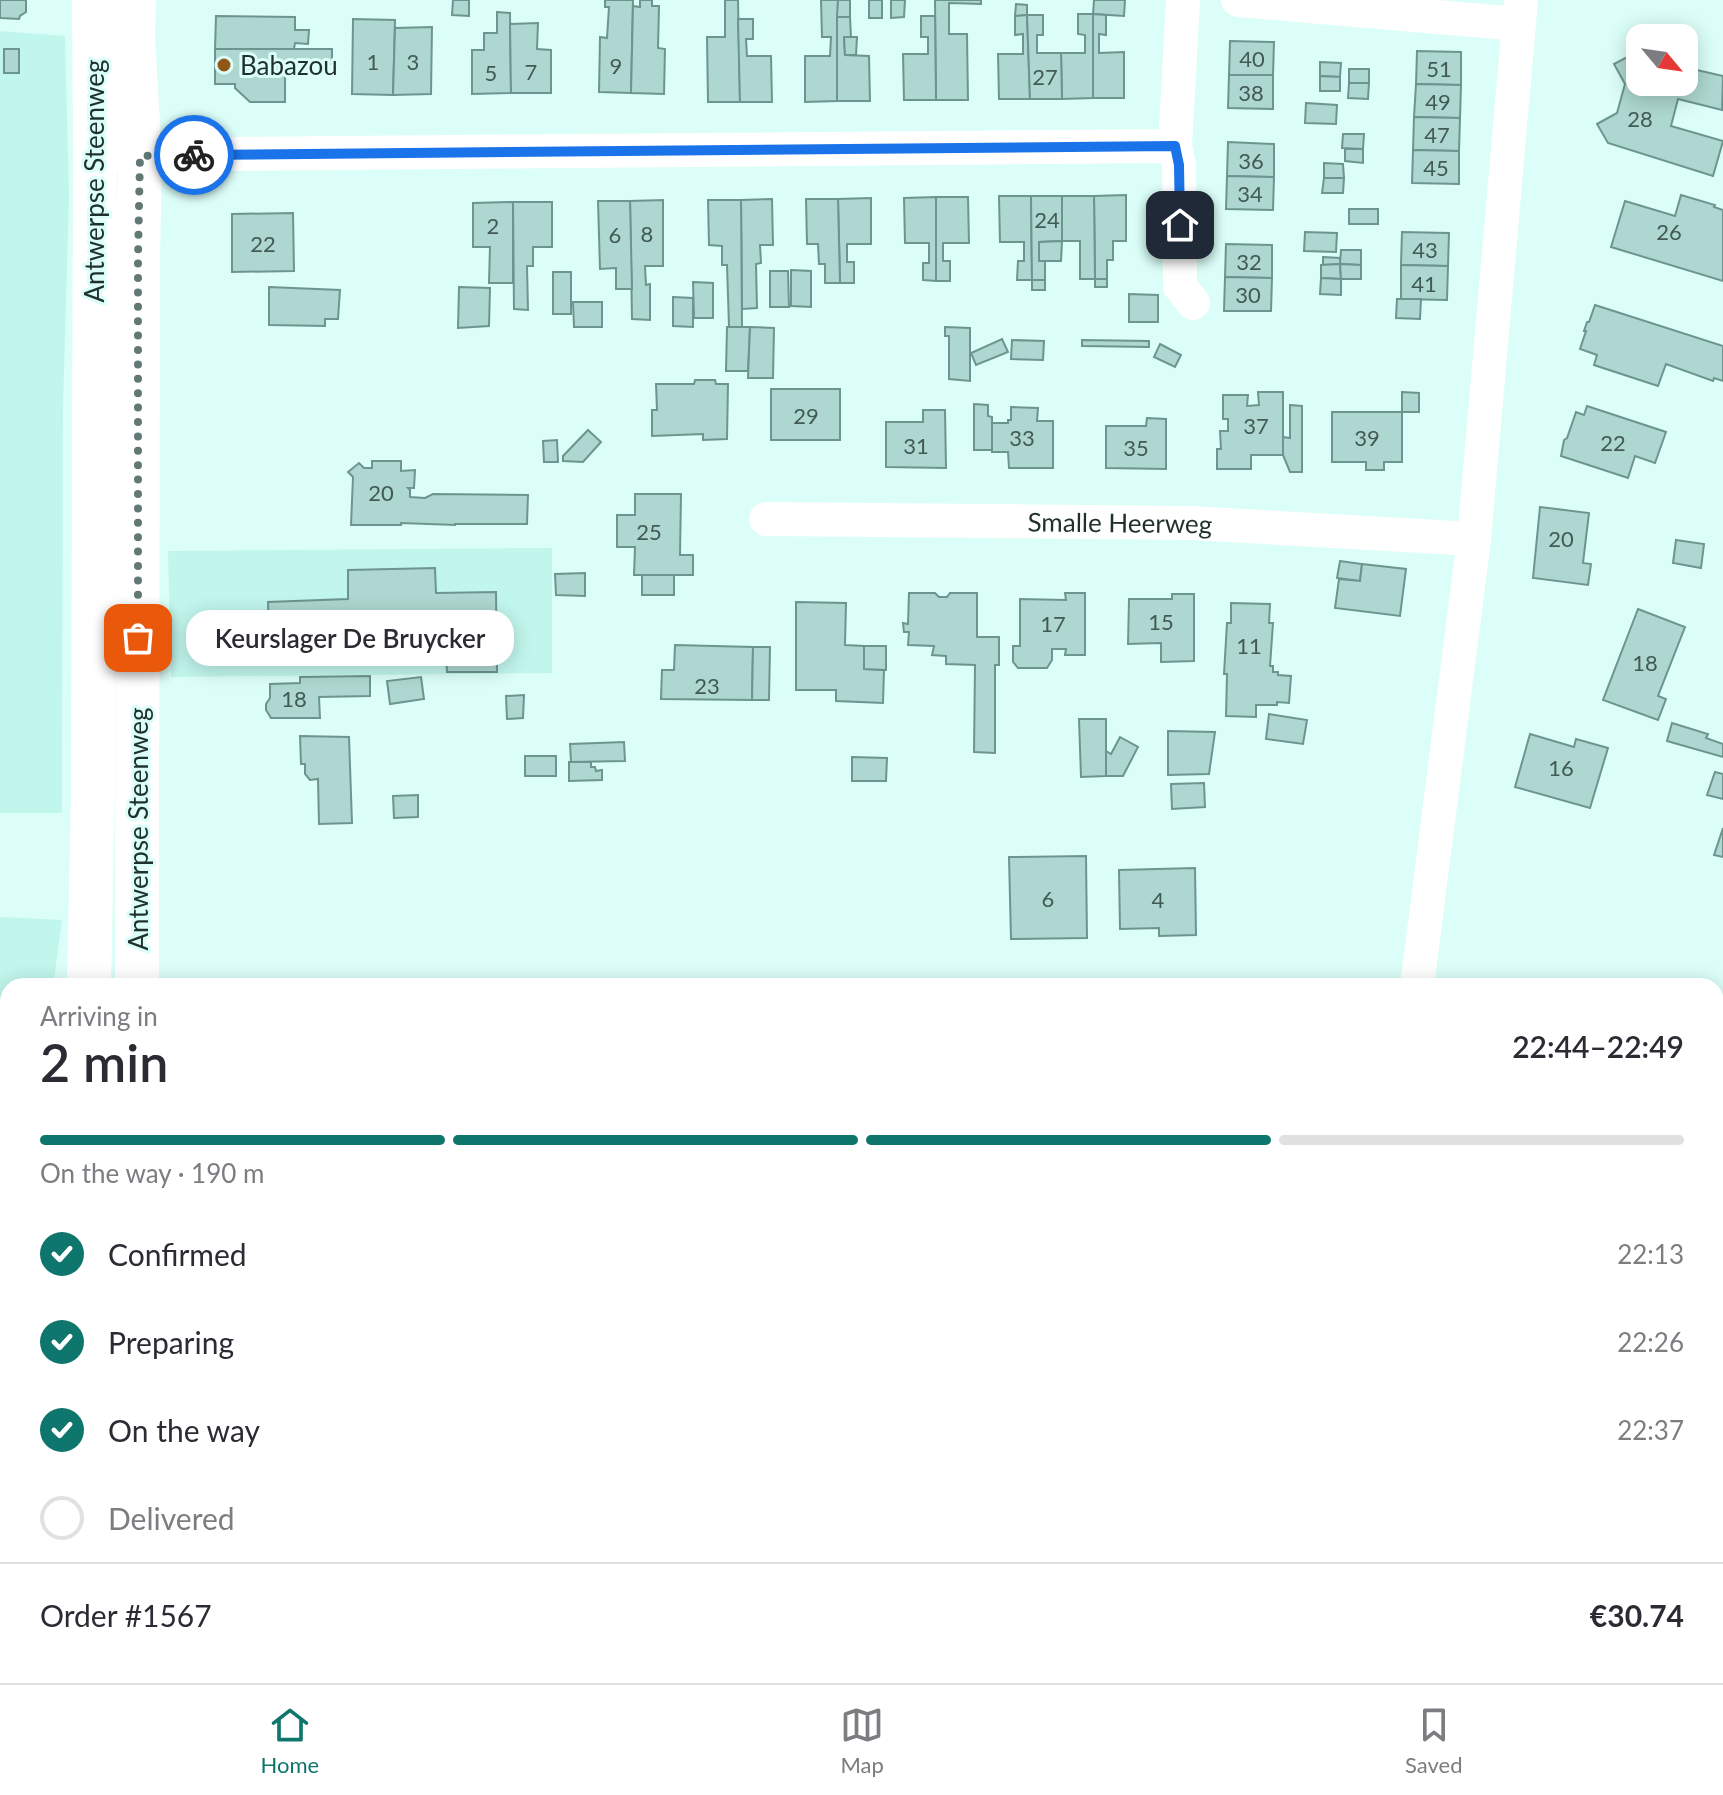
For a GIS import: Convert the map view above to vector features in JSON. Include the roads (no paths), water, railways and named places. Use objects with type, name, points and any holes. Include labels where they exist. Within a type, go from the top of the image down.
[{"type":"main road","name":"Antwerpse Steenweg","points":[[89,978],[93,793],[94,0]]},
{"type":"main road","name":"Antwerpse Steenweg","points":[[134,0],[133,39],[140,156],[137,978]]},
{"type":"street","points":[[1183,0],[1175,146],[1179,165],[1180,286],[1193,303]]},
{"type":"street","points":[[1238,0],[1520,12],[1474,539],[1418,978]]},
{"type":"street","points":[[95,155],[1175,146]]},
{"type":"street","name":"Smalle Heerweg","points":[[766,519],[1191,523],[1474,539]]},
{"type":"place","name":"Babazou","points":[[224,65]]},
{"type":"place","name":"Keurslager De Bruycker","points":[[138,638]]}]
